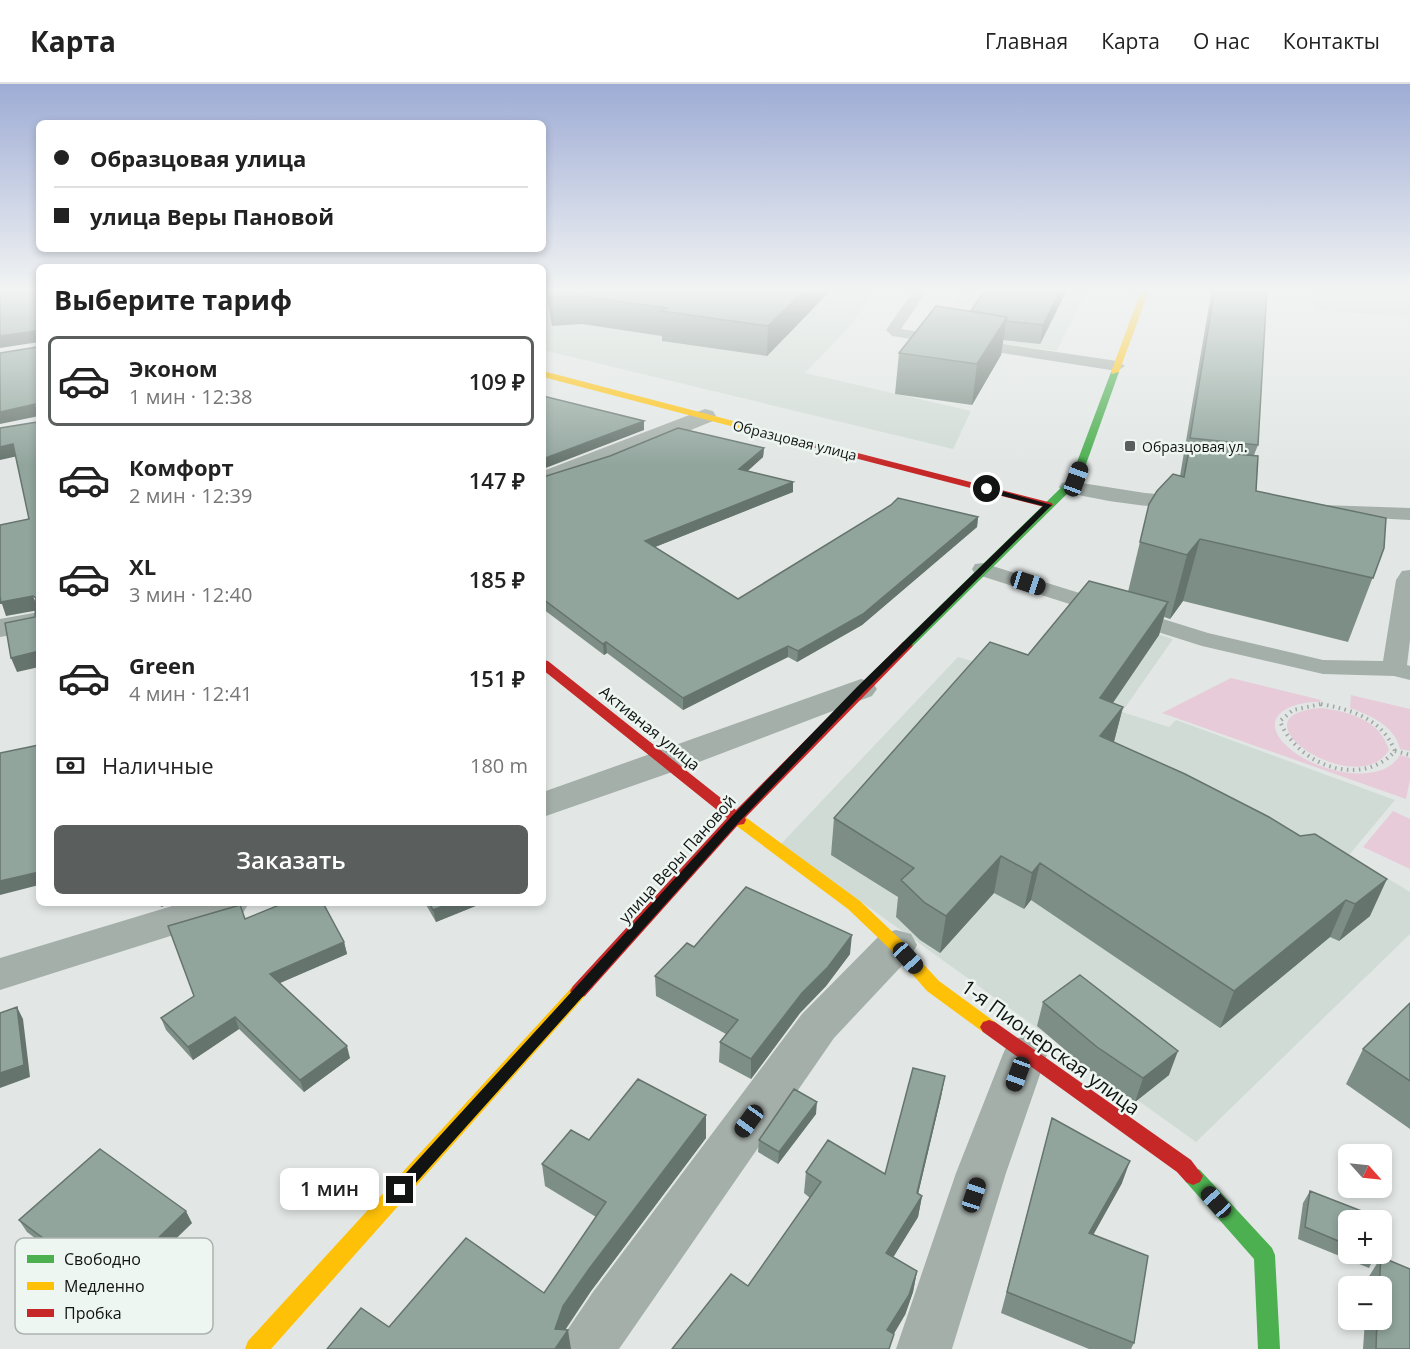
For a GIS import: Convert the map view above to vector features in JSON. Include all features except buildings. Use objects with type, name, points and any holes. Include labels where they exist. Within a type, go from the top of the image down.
[{"type":"street","name":"улица Веры Пановой","points":[[256,1349],[736,818],[861,688],[1076,479],[1124,347]]},
{"type":"street","name":"Образцовая улица","points":[[546,375],[1048,505]]},
{"type":"street","points":[[546,478],[603,458],[705,416]]},
{"type":"street","points":[[0,628],[36,622]]},
{"type":"street","name":"Активная улица","points":[[546,666],[736,818]]},
{"type":"street","points":[[546,804],[666,762],[861,688]]},
{"type":"street","name":"1-я Пионерская улица","points":[[736,818],[854,905],[896,945],[933,986],[1184,1166],[1264,1255],[1269,1349]]},
{"type":"street","points":[[0,974],[218,906]]},
{"type":"street","points":[[588,1349],[612,1311],[818,1026],[896,945]]},
{"type":"street","points":[[924,1349],[981,1173],[1025,1054]]},
{"type":"lane","points":[[991,347],[1117,366]]},
{"type":"lane","points":[[1069,487],[1144,499],[1204,503]]},
{"type":"lane","points":[[1300,510],[1410,514]]},
{"type":"lane","points":[[983,569],[1202,639],[1323,667],[1402,671],[1407,580],[1410,576]]},
{"type":"path","points":[[1320,704],[1342,708],[1381,726],[1392,739],[1395,752],[1389,762],[1375,769],[1355,770],[1331,766],[1309,758],[1292,746],[1282,733],[1280,721],[1287,712],[1301,706],[1320,704]]},
{"type":"path","points":[[1395,752],[1410,755]]},
{"type":"shaded area","points":[[546,347],[830,347],[805,373],[971,411],[953,449],[546,351]]},
{"type":"shaded area","points":[[1027,347],[1059,347],[1057,351]]},
{"type":"shaded area","points":[[1075,609],[1173,639],[1122,712],[1169,727],[1176,720],[1395,800],[1349,855],[1410,892],[1410,934],[1196,1142],[781,844],[958,657],[1021,675]]},
{"type":"shaded area","points":[[1231,678],[1321,700],[1288,708],[1276,719],[1275,727],[1288,747],[1313,763],[1329,769],[1362,773],[1377,771],[1390,765],[1400,755],[1410,758],[1410,779],[1406,799],[1162,713]]},
{"type":"shaded area","points":[[1351,695],[1410,709],[1410,751],[1400,749],[1393,734],[1381,722],[1350,708]]},
{"type":"shaded area","points":[[1322,708],[1363,719],[1379,731],[1389,750],[1373,764],[1351,767],[1328,762],[1307,751],[1292,738],[1287,725],[1296,714]]},
{"type":"shaded area","points":[[1393,811],[1410,819],[1410,869],[1363,847]]},
{"type":"traffic: fast","points":[[907,645],[1076,479],[1115,372]]},
{"type":"traffic: fast","points":[[1193,1176],[1264,1255],[1269,1349]]},
{"type":"traffic: slow","points":[[1115,372],[1124,347]]},
{"type":"traffic: slow","points":[[546,375],[811,444]]},
{"type":"traffic: slow","points":[[739,820],[854,905],[896,945],[933,986],[989,1027]]},
{"type":"traffic: slow","points":[[256,1349],[579,991]]},
{"type":"traffic: jam","points":[[811,444],[1048,505]]},
{"type":"traffic: jam","points":[[579,991],[736,818],[907,645]]},
{"type":"traffic: jam","points":[[546,666],[739,820]]},
{"type":"traffic: jam","points":[[989,1027],[1184,1166],[1193,1176]]},
{"type":"place","name":"Образцовая ул.","points":[[1130,446]]},
{"type":"route","points":[[400,1190],[736,818],[861,688],[1048,505],[987,489]]}]
